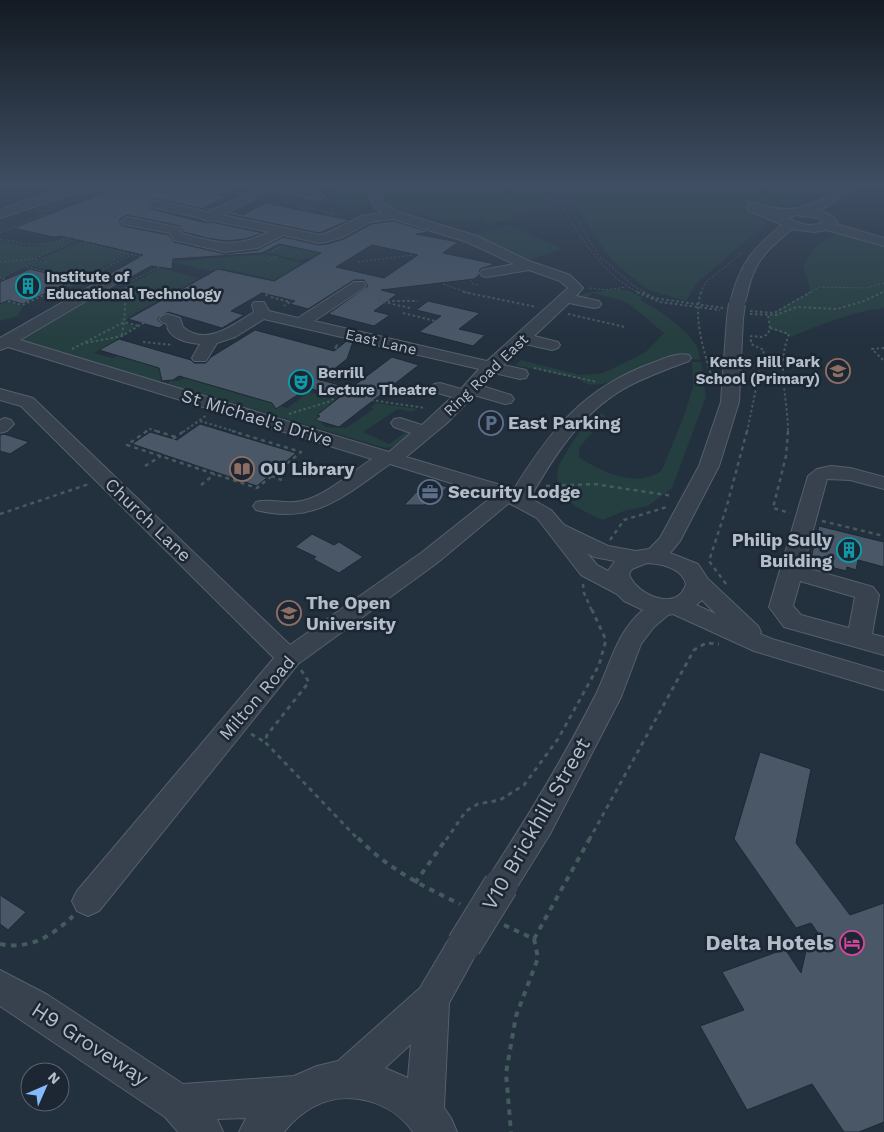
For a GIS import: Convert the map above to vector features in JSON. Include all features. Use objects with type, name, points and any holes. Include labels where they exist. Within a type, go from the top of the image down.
[{"type":"street","points":[[177,236],[225,248],[252,245],[272,236]]},
{"type":"street","points":[[304,236],[319,239],[333,236]]},
{"type":"street","points":[[464,236],[529,266],[565,278],[571,293],[594,304]]},
{"type":"street","points":[[645,557],[669,540],[708,466],[730,402],[740,286],[749,268],[774,236]]},
{"type":"street","points":[[864,236],[884,242]]},
{"type":"street","points":[[483,279],[529,266]]},
{"type":"street","points":[[4,340],[110,281]]},
{"type":"street","points":[[301,323],[359,285]]},
{"type":"street","name":"Ring Road East","points":[[263,506],[282,510],[300,509],[319,503],[390,458],[440,419],[491,367],[571,293]]},
{"type":"street","name":"East Lane","points":[[167,319],[175,322],[175,328],[180,335],[190,338],[212,338],[223,336],[260,309],[301,323],[520,374]]},
{"type":"street","points":[[200,358],[212,338]]},
{"type":"street","points":[[522,338],[552,345]]},
{"type":"street","name":"St Michael's Drive","points":[[4,340],[220,407],[517,494],[544,514],[589,570],[625,591],[651,604],[669,605],[762,645],[884,681]]},
{"type":"street","name":"Milton Road","points":[[88,901],[289,658],[517,494],[548,451],[588,407],[616,386],[643,372],[683,358]]},
{"type":"street","points":[[440,388],[506,399]]},
{"type":"street","name":"Church Lane","points":[[0,394],[27,402],[289,658]]},
{"type":"street","points":[[588,407],[612,411]]},
{"type":"street","points":[[400,423],[425,432]]},
{"type":"street","points":[[884,483],[834,471],[822,472],[818,476],[781,607],[793,621],[884,646]]},
{"type":"street","points":[[680,522],[689,573],[762,645]]},
{"type":"street","name":"St Michael's Drive","points":[[557,528],[602,552],[645,557],[689,573]]},
{"type":"street","name":"V10 Brickhill Street","points":[[629,642],[625,591],[618,573],[627,562],[645,557]]},
{"type":"street","points":[[790,571],[865,592],[867,595],[859,639]]},
{"type":"street","name":"V10 Brickhill Street","points":[[347,1079],[432,1000],[539,825],[604,705],[629,642],[645,621],[669,605],[686,601],[693,596],[697,589],[689,573]]},
{"type":"street","name":"H9 Groveway","points":[[0,987],[35,1007],[180,1103],[203,1132]]},
{"type":"street","name":"V10 Brickhill Street","points":[[430,1123],[432,1000]]},
{"type":"street","points":[[259,1132],[274,1113],[297,1095],[322,1083],[347,1079],[376,1082],[402,1094],[430,1123]]},
{"type":"street","points":[[180,1103],[297,1095]]},
{"type":"path","points":[[2,279],[78,239],[61,236]]},
{"type":"path","points":[[99,236],[84,243],[147,258]]},
{"type":"path","points":[[582,236],[600,264],[628,287],[660,302],[774,313],[792,301],[820,288],[866,288],[884,283]]},
{"type":"path","points":[[587,236],[599,256],[634,286],[654,298],[699,307]]},
{"type":"path","points":[[0,239],[47,246],[69,237]]},
{"type":"path","points":[[268,253],[282,246]]},
{"type":"path","points":[[716,391],[707,358],[699,307],[704,285],[747,248]]},
{"type":"path","points":[[172,258],[192,252]]},
{"type":"path","points":[[87,276],[133,254]]},
{"type":"path","points":[[346,259],[355,254]]},
{"type":"path","points":[[358,262],[414,255]]},
{"type":"path","points":[[267,261],[277,256]]},
{"type":"path","points":[[0,262],[35,260],[48,263]]},
{"type":"path","points":[[110,281],[126,284],[161,266]]},
{"type":"path","points":[[24,267],[81,281]]},
{"type":"path","points":[[470,280],[473,284],[483,279]]},
{"type":"path","points":[[123,336],[126,284]]},
{"type":"path","points":[[443,284],[460,291],[625,327]]},
{"type":"path","points":[[56,286],[72,285]]},
{"type":"path","points":[[8,301],[22,305],[63,286]]},
{"type":"path","points":[[571,293],[634,286]]},
{"type":"path","points":[[125,289],[165,299]]},
{"type":"path","points":[[731,590],[709,561],[724,522],[756,396],[764,350],[751,344],[751,336],[766,336],[770,328],[768,316],[797,307],[828,309],[846,307],[876,296],[884,291]]},
{"type":"path","points":[[482,299],[485,296]]},
{"type":"path","points":[[375,300],[410,308]]},
{"type":"path","points":[[379,301],[418,301]]},
{"type":"path","points":[[403,313],[435,321]]},
{"type":"path","points":[[69,350],[124,322],[139,326]]},
{"type":"path","points":[[82,343],[123,336],[145,322]]},
{"type":"path","points":[[770,328],[789,334],[783,344],[782,367],[788,425],[784,470],[773,508],[884,536]]},
{"type":"path","points":[[884,348],[872,349],[884,362]]},
{"type":"path","points":[[287,414],[331,401],[336,396]]},
{"type":"path","points":[[371,400],[425,408]]},
{"type":"path","points":[[200,421],[301,452],[257,488],[127,445],[150,429],[174,438],[220,407]]},
{"type":"path","points":[[145,466],[161,456]]},
{"type":"path","points":[[201,485],[215,474]]},
{"type":"path","points":[[271,476],[282,480]]},
{"type":"path","points":[[0,514],[104,478]]},
{"type":"path","points":[[517,494],[569,483],[616,486],[673,496]]},
{"type":"path","points":[[602,552],[624,520],[667,507],[677,489]]},
{"type":"path","points":[[415,882],[466,811],[478,804],[500,800],[524,785],[558,739],[599,664],[606,640],[584,593],[583,580],[589,570]]},
{"type":"path","points":[[511,1132],[506,1073],[516,1016],[538,958],[534,939],[694,650],[706,644],[725,645]]},
{"type":"path","points":[[289,658],[303,672],[309,682],[267,734],[265,742],[372,853],[415,882],[466,907]]},
{"type":"path","points":[[0,944],[10,947],[36,943],[70,920],[88,901]]},
{"type":"path","points":[[500,923],[534,939]]},
{"type":"green space","points":[[478,236],[534,236],[563,249],[528,260]]},
{"type":"green space","points":[[595,236],[752,236],[697,283],[686,301],[648,290],[616,264]]},
{"type":"green space","points":[[834,236],[862,236],[884,242],[884,308],[825,323],[791,337],[770,328],[768,316],[811,291],[803,266],[820,244]]},
{"type":"green space","points":[[67,238],[75,240],[33,259],[33,262],[0,277],[0,241],[19,245],[41,246]]},
{"type":"green space","points":[[79,242],[129,254],[80,278],[29,265],[38,261],[48,263],[39,259]]},
{"type":"green space","points":[[280,245],[332,255],[297,260],[267,252]]},
{"type":"green space","points":[[264,254],[302,263],[274,280],[224,269],[211,271],[171,262]]},
{"type":"green space","points":[[160,268],[200,278],[132,315],[126,320],[126,323],[136,327],[124,333],[128,334],[94,353],[113,358],[123,353],[177,368],[163,380],[158,381],[47,348],[40,351],[17,343],[21,338],[100,292],[114,293]]},
{"type":"green space","points":[[619,289],[630,291],[641,297],[641,301],[663,314],[686,332],[697,347],[700,360],[691,359],[684,354],[606,383],[595,385],[582,382],[579,379],[515,365],[521,360],[580,375],[603,373],[646,352],[664,333],[629,304],[593,293],[585,299],[580,299],[578,296],[586,293]]},
{"type":"green space","points":[[0,300],[23,306],[18,316],[0,321]]},
{"type":"green space","points":[[692,362],[701,362],[706,397],[672,488],[648,506],[624,511],[603,520],[570,502],[559,487],[557,478],[558,468],[579,433],[591,420],[601,413],[606,416],[579,448],[579,457],[609,473],[631,478],[652,476],[662,470],[685,413],[693,386]]},
{"type":"green space","points":[[189,376],[287,408],[309,392],[340,401],[321,422],[325,427],[346,428],[374,409],[371,407],[376,403],[418,409],[411,412],[398,409],[363,432],[389,444],[408,430],[417,434],[399,446],[385,448],[168,384],[170,380],[178,381]]},
{"type":"building","points":[[48,236],[170,236],[174,242],[225,254],[258,250],[283,237],[319,245],[350,236],[426,236],[458,242],[443,253],[495,264],[480,269],[479,275],[474,279],[381,290],[397,294],[374,311],[390,315],[374,326],[328,314],[368,286],[364,280],[354,280],[308,309],[290,304],[295,301],[262,293],[231,311],[244,315],[222,328],[168,312],[158,318],[164,325],[159,328],[128,319],[218,269],[274,281],[321,253],[279,244],[262,253],[173,259],[172,269],[151,266],[124,281],[119,280],[115,276],[106,276],[143,255],[62,236]],"holes":[[[372,245],[418,255],[384,278],[336,267]]]},
{"type":"building","points":[[199,236],[255,236],[226,241]]},
{"type":"building","name":"Institute of Educational Technology","points":[[30,269],[73,280],[23,304],[9,300],[0,304],[0,282]]},
{"type":"building","points":[[428,301],[480,313],[459,329],[485,335],[473,346],[419,332],[441,316],[416,310]]},
{"type":"building","points":[[255,330],[334,351],[348,340],[353,342],[347,359],[320,380],[351,388],[392,357],[419,365],[339,427],[315,420],[320,416],[317,415],[340,397],[308,388],[276,409],[272,403],[179,376],[173,380],[162,381],[159,368],[99,350],[119,339],[191,360],[194,363],[206,363],[211,357]]},
{"type":"building","name":"OU Library","points":[[200,424],[296,453],[257,486],[132,444],[150,432],[177,440]]},
{"type":"building","points":[[4,434],[29,442],[10,454],[0,451],[0,435]]},
{"type":"building","name":"Security Lodge","points":[[427,481],[447,487],[432,503],[428,501],[424,505],[404,505]]},
{"type":"building","name":"Philip Sully Building","points":[[819,526],[884,542],[884,567],[858,560],[856,570],[847,567],[846,571],[819,564],[819,560],[811,558]]},
{"type":"building","points":[[312,534],[334,545],[339,542],[363,557],[339,573],[313,559],[316,557],[295,547]]},
{"type":"building","name":"Delta Hotels","points":[[760,752],[811,769],[796,843],[850,915],[884,903],[884,1122],[859,1132],[844,1132],[812,1084],[747,1110],[700,1026],[744,1010],[722,972],[785,949],[801,973],[806,951],[824,942],[811,923],[796,928],[734,839]]},
{"type":"building","points":[[0,895],[26,912],[8,930],[0,924]]},
{"type":"place","name":"Institute of Educational Technology","points":[[28,286]]},
{"type":"place","name":"Kents Hill Park School (Primary)","points":[[838,371]]},
{"type":"place","name":"Berrill Lecture Theatre","points":[[301,382]]},
{"type":"place","name":"East Parking","points":[[491,423]]},
{"type":"place","name":"OU Library","points":[[242,469]]},
{"type":"place","name":"Security Lodge","points":[[430,492]]},
{"type":"place","name":"Philip Sully Building","points":[[849,550]]},
{"type":"place","name":"The Open University","points":[[289,613]]},
{"type":"place","name":"Delta Hotels","points":[[852,943]]}]
